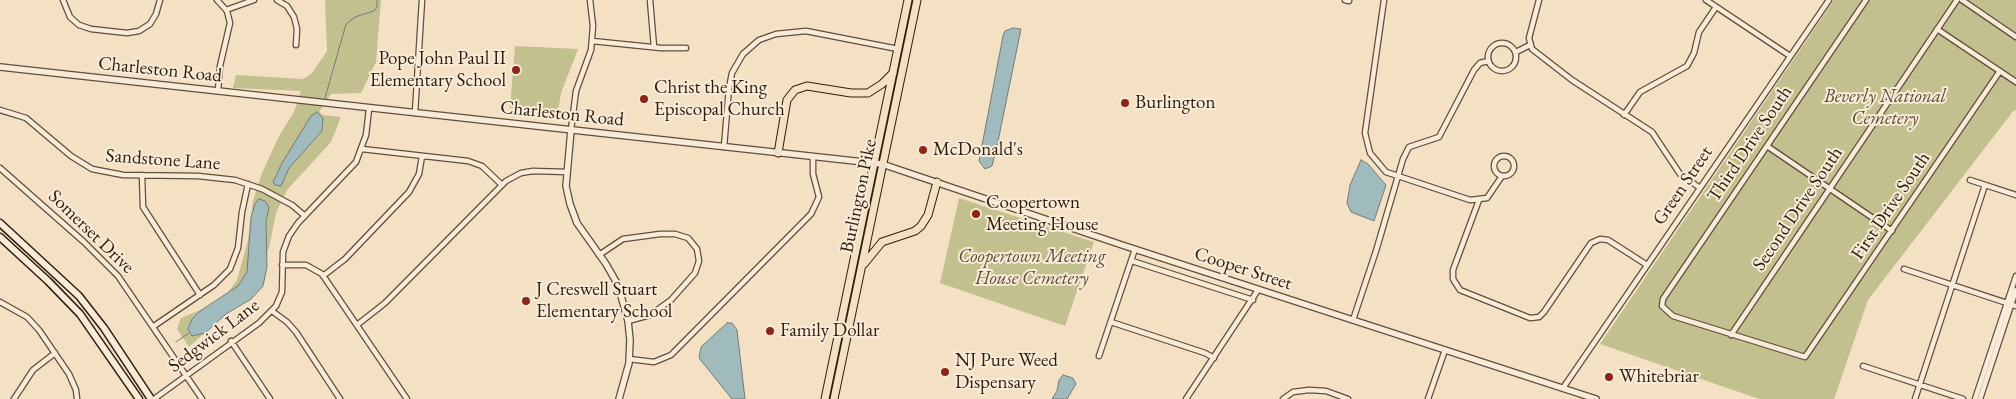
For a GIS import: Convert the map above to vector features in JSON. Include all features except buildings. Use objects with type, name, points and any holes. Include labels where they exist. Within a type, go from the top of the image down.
[{"type":"highway","name":"Burlington Pike","points":[[834,399],[860,268],[893,72],[908,0]]},
{"type":"highway","name":"Burlington Pike","points":[[825,399],[917,0]]},
{"type":"highway","points":[[778,153],[787,100],[795,90],[807,86],[851,93],[868,93],[882,84],[893,72]]},
{"type":"highway","points":[[860,268],[882,242],[915,231],[921,226],[928,215],[937,182]]},
{"type":"main road","points":[[0,223],[79,296],[104,328],[153,399]]},
{"type":"main road","points":[[0,237],[48,281],[80,314],[139,399]]},
{"type":"street","points":[[63,0],[70,17],[79,25],[91,29],[127,33],[139,31],[150,24],[156,14],[160,0]]},
{"type":"street","points":[[217,0],[226,10],[230,29],[221,60],[218,92]]},
{"type":"street","points":[[226,10],[254,0]]},
{"type":"street","points":[[277,0],[287,6],[294,17],[297,29],[296,45]]},
{"type":"street","points":[[415,113],[422,0]]},
{"type":"street","points":[[590,0],[592,41],[576,91],[566,186],[573,213],[618,285],[628,321],[629,359],[619,399]]},
{"type":"street","points":[[650,0],[654,47]]},
{"type":"street","points":[[1384,0],[1365,132],[1370,153],[1386,172],[1470,200],[1478,200],[1491,194],[1502,176]]},
{"type":"street","points":[[1539,0],[1529,38],[1530,45],[1572,80],[1652,132],[1680,174],[1700,188]]},
{"type":"street","points":[[1706,0],[1790,56]]},
{"type":"street","name":"Green Street","points":[[1562,388],[1829,0]]},
{"type":"street","name":"Third Drive South","points":[[1731,334],[1673,316],[1662,306],[1663,299],[1866,0]]},
{"type":"street","name":"Second Drive South","points":[[1731,334],[1957,0]]},
{"type":"street","points":[[1962,0],[2016,37]]},
{"type":"street","points":[[1624,115],[1640,92],[1687,66],[1694,52],[1699,32],[1716,7]]},
{"type":"street","points":[[1938,29],[2016,82]]},
{"type":"street","points":[[724,147],[729,88],[739,60],[759,40],[789,32],[806,31],[898,49]]},
{"type":"street","points":[[592,41],[686,48]]},
{"type":"street","points":[[1497,43],[1506,43],[1516,52],[1514,65],[1506,70],[1493,68],[1488,61],[1490,48],[1497,43]]},
{"type":"street","points":[[1516,52],[1530,45]]},
{"type":"street","points":[[1354,320],[1379,249],[1381,233],[1408,147],[1439,137],[1474,70],[1480,63],[1488,61]]},
{"type":"street","name":"Charleston Road","points":[[0,68],[879,164]]},
{"type":"street","name":"First Drive South","points":[[1731,334],[1805,357],[2000,71]]},
{"type":"street","name":"Sedgwick Lane","points":[[153,399],[186,377],[272,311],[282,292],[282,265],[285,244],[293,229],[351,168],[362,149],[369,109]]},
{"type":"street","name":"Sandstone Lane","points":[[0,110],[26,118],[71,156],[92,169],[142,175],[214,177],[248,184],[286,202],[305,216]]},
{"type":"street","points":[[1767,146],[1892,232]]},
{"type":"street","points":[[362,149],[476,163],[488,170],[502,185]]},
{"type":"street","points":[[323,276],[345,259],[408,192],[419,174],[422,156]]},
{"type":"street","points":[[1501,156],[1508,157],[1513,161],[1514,168],[1509,175],[1502,176],[1496,173],[1494,164],[1501,156]]},
{"type":"street","points":[[629,359],[654,362],[671,355],[811,214],[819,197],[813,174],[814,158]]},
{"type":"street","name":"Cooper Street","points":[[879,164],[1258,290],[1596,399]]},
{"type":"street","name":"Somerset Drive","points":[[0,168],[100,258],[124,283],[202,399]]},
{"type":"street","points":[[357,325],[385,303],[502,185],[521,174],[567,172]]},
{"type":"street","points":[[142,175],[142,207],[200,295]]},
{"type":"street","points":[[1970,180],[2016,195]]},
{"type":"street","points":[[154,326],[220,281],[234,262],[248,184]]},
{"type":"street","points":[[1915,399],[1985,185]]},
{"type":"street","points":[[1478,200],[1453,270],[1453,279],[1460,290],[1530,318],[1539,316],[1544,312],[1591,243],[1600,239],[1608,240],[1648,265]]},
{"type":"street","points":[[600,255],[630,237],[660,234],[675,234],[688,238],[697,249],[699,261],[695,273],[671,300],[650,315],[628,321]]},
{"type":"street","points":[[1099,356],[1135,249]]},
{"type":"street","points":[[1132,261],[1252,300]]},
{"type":"street","points":[[282,265],[306,265],[317,270],[323,276],[407,399]]},
{"type":"street","points":[[1904,269],[2012,304]]},
{"type":"street","points":[[1975,399],[2012,304],[2016,276]]},
{"type":"street","points":[[1186,399],[1258,290]]},
{"type":"street","points":[[1980,399],[2016,290]]},
{"type":"street","points":[[0,302],[27,317],[55,353],[73,381],[77,399]]},
{"type":"street","points":[[272,311],[287,322],[296,332],[340,399]]},
{"type":"street","points":[[1111,322],[1205,353],[1214,358]]},
{"type":"street","points":[[230,342],[270,399]]},
{"type":"street","points":[[1428,399],[1445,350]]},
{"type":"street","points":[[14,399],[34,370],[55,353]]},
{"type":"street","points":[[1863,366],[1963,399]]},
{"type":"street","points":[[1283,399],[1293,392],[1309,390],[1326,391],[1348,399]]},
{"type":"green space","points":[[325,0],[381,0],[376,62],[361,93],[331,94],[319,112],[323,115],[341,117],[331,142],[287,190],[276,213],[269,248],[247,295],[189,347],[177,329],[181,318],[222,301],[237,280],[248,240],[253,201],[262,173],[279,136],[294,112],[301,91],[233,88],[236,75],[303,79],[312,73],[327,51]]},
{"type":"green space","name":"Beverly National Cemetery","points":[[1834,0],[2016,0],[2016,111],[2014,110],[1868,300],[1834,399],[1759,399],[1600,344]]},
{"type":"green space","points":[[515,46],[578,49],[561,93],[558,112],[510,108]]},
{"type":"green space","name":"Coopertown Meeting House Cemetery","points":[[959,198],[1094,242],[1065,326],[940,283]]},
{"type":"water","points":[[1013,28],[1021,29],[992,166],[985,169],[979,161],[1003,36],[1005,31]]},
{"type":"water","points":[[317,112],[323,118],[322,131],[289,168],[281,186],[275,185],[273,182],[282,163],[311,116]]},
{"type":"water","points":[[1361,160],[1368,164],[1386,185],[1374,221],[1351,212],[1347,203],[1350,185]]},
{"type":"water","points":[[259,199],[265,201],[269,207],[266,222],[267,267],[263,286],[251,299],[226,314],[205,333],[192,336],[188,329],[192,319],[200,311],[238,286],[247,272],[251,217],[255,204]]},
{"type":"water","points":[[727,323],[732,323],[737,330],[745,399],[732,399],[699,358],[701,347]]},
{"type":"water","points":[[1063,375],[1073,378],[1076,384],[1067,399],[1052,399],[1057,391],[1059,380]]},
{"type":"waterway","points":[[325,98],[346,24],[355,17],[374,11],[377,7],[377,0]]},
{"type":"waterway","points":[[176,342],[189,333]]},
{"type":"place","name":"Pope John Paul II Elementary School","points":[[516,70]]},
{"type":"place","name":"Christ the King Episcopal Church","points":[[644,99]]},
{"type":"place","name":"Burlington","points":[[1125,103]]},
{"type":"place","name":"McDonald's","points":[[923,150]]},
{"type":"place","name":"Coopertown Meeting House","points":[[976,214]]},
{"type":"place","name":"J Creswell Stuart Elementary School","points":[[526,301]]},
{"type":"place","name":"Family Dollar","points":[[770,331]]},
{"type":"place","name":"NJ Pure Weed Dispensary","points":[[945,372]]},
{"type":"place","name":"Whitebriar","points":[[1609,377]]}]
